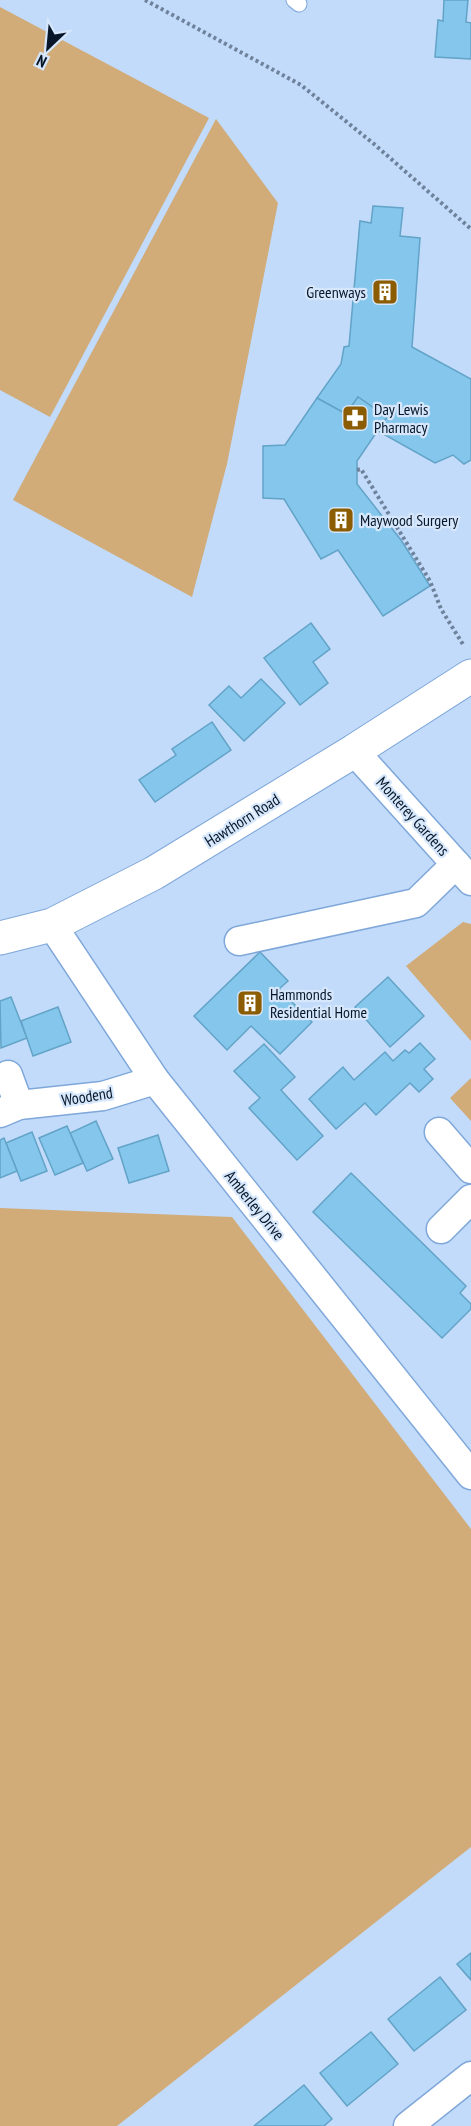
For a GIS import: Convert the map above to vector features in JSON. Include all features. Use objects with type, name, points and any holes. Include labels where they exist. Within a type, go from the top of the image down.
[{"type":"street","name":"Hawthorn Road","points":[[0,938],[52,925],[154,873],[354,751],[468,662]]},
{"type":"street","name":"Monterey Gardens","points":[[354,751],[464,872]]},
{"type":"street","points":[[239,941],[416,903],[464,872]]},
{"type":"street","name":"Amberley Drive","points":[[52,925],[155,1080],[471,1475]]},
{"type":"street","name":"Woodend","points":[[8,1075],[9,1109],[103,1096],[155,1080]]},
{"type":"street","points":[[439,1132],[471,1169]]},
{"type":"street","points":[[441,1229],[471,1199]]},
{"type":"street","points":[[408,2126],[471,2076]]},
{"type":"path","points":[[145,0],[301,85],[374,144],[471,229]]},
{"type":"path","points":[[357,470],[361,469],[430,581],[441,609],[468,662]]},
{"type":"shaded area","points":[[0,7],[209,118],[50,417],[0,390]]},
{"type":"shaded area","points":[[216,119],[278,203],[227,464],[192,597],[13,500]]},
{"type":"shaded area","points":[[463,922],[471,924],[471,1041],[406,966]]},
{"type":"shaded area","points":[[471,1078],[471,1121],[450,1098]]},
{"type":"shaded area","points":[[0,1208],[232,1217],[471,1529],[471,1847],[117,2126],[0,2126]]},
{"type":"building","points":[[444,0],[468,0],[466,22],[471,23],[471,59],[435,57],[438,20],[443,21]]},
{"type":"building","name":"Greenways","points":[[373,206],[403,208],[400,236],[420,238],[412,347],[471,379],[471,460],[464,464],[453,455],[435,463],[378,431],[387,417],[358,397],[346,414],[317,398],[341,364],[344,347],[349,346],[360,221],[371,223]]},
{"type":"building","name":"Maywood Surgery","points":[[358,397],[387,417],[357,461],[357,484],[401,540],[430,586],[383,616],[338,550],[321,559],[284,499],[263,498],[263,446],[285,445],[317,398],[346,414]]},
{"type":"building","points":[[311,623],[330,649],[313,662],[328,683],[300,705],[264,658]]},
{"type":"building","points":[[261,679],[285,703],[244,741],[209,705],[229,686],[241,698]]},
{"type":"building","points":[[212,722],[231,750],[155,802],[139,780],[176,755],[172,749]]},
{"type":"building","name":"Hammonds Residential Home","points":[[260,952],[288,981],[279,989],[312,1022],[280,1054],[251,1026],[227,1050],[194,1016]]},
{"type":"building","points":[[388,977],[424,1016],[390,1047],[355,1007]]},
{"type":"building","points":[[11,997],[27,1038],[1,1048],[0,1001]]},
{"type":"building","points":[[58,1007],[71,1042],[33,1056],[21,1021]]},
{"type":"building","points":[[420,1043],[435,1059],[424,1069],[433,1079],[419,1092],[410,1083],[376,1115],[365,1103],[336,1129],[309,1099],[343,1067],[354,1080],[385,1052],[393,1061],[405,1050],[409,1053]]},
{"type":"building","points":[[264,1044],[295,1077],[281,1090],[323,1136],[297,1160],[249,1108],[260,1098],[234,1071]]},
{"type":"building","points":[[96,1121],[113,1159],[87,1171],[70,1133]]},
{"type":"building","points":[[67,1126],[83,1163],[55,1175],[39,1138]]},
{"type":"building","points":[[32,1132],[47,1171],[21,1181],[6,1143]]},
{"type":"building","points":[[158,1135],[169,1171],[129,1183],[118,1148]]},
{"type":"building","points":[[4,1138],[17,1171],[0,1178],[0,1140]]},
{"type":"building","points":[[351,1173],[466,1286],[460,1293],[471,1304],[471,1309],[442,1338],[313,1212]]},
{"type":"building","points":[[471,1953],[471,1980],[457,1964]]},
{"type":"building","points":[[440,1977],[466,2010],[414,2051],[388,2019]]},
{"type":"building","points":[[371,2032],[398,2064],[347,2106],[320,2073]]},
{"type":"building","points":[[304,2085],[332,2119],[324,2126],[254,2126]]},
{"type":"place","name":"Greenways","points":[[385,292]]},
{"type":"place","name":"Day Lewis Pharmacy","points":[[355,418]]},
{"type":"place","name":"Maywood Surgery","points":[[341,520]]},
{"type":"place","name":"Hammonds Residential Home","points":[[250,1003]]}]
